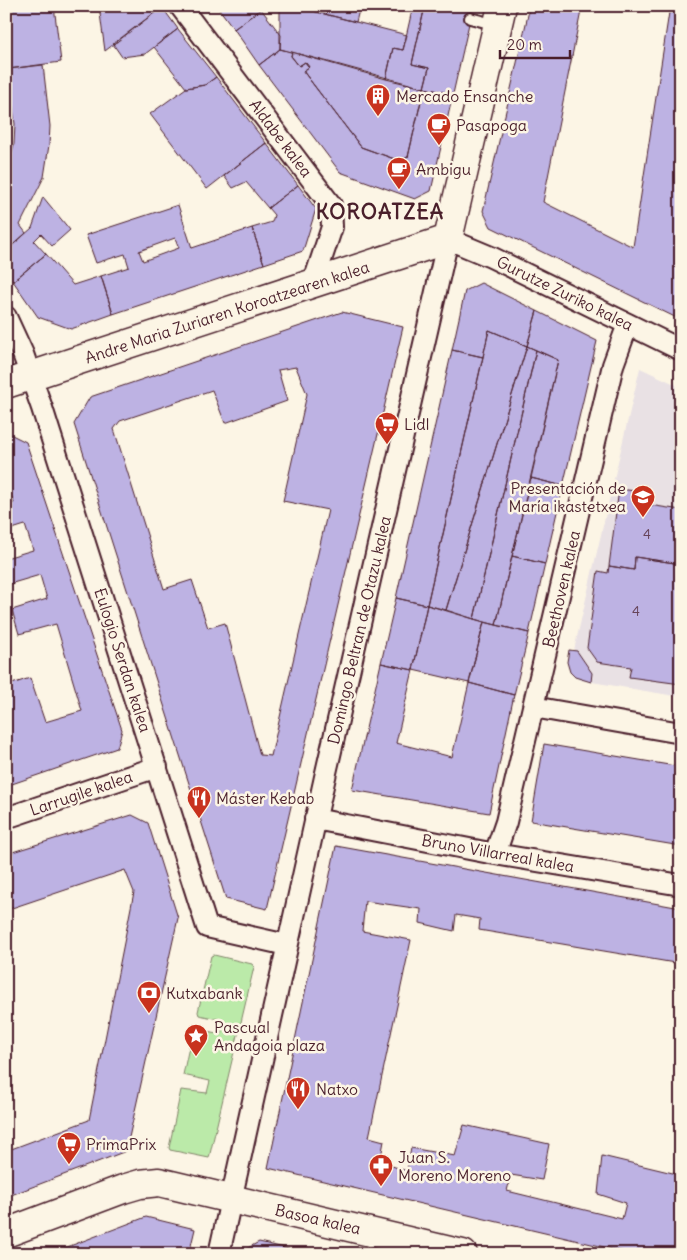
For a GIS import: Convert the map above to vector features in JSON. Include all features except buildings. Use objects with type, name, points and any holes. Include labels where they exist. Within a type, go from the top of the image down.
[{"type":"main road","name":"Domingo Beltran de Otazu kalea","points":[[448,239],[500,16]]},
{"type":"main road","name":"Andre Maria Zuriaren Koroatzearen kalea","points":[[19,380],[448,239]]},
{"type":"main road","name":"Basoa kalea","points":[[6,1233],[140,1184],[159,1182],[463,1254]]},
{"type":"street","name":"Aldabe kalea","points":[[180,6],[331,205],[332,227],[313,284]]},
{"type":"street","name":"Gurutze Zuriko kalea","points":[[448,239],[475,250],[681,350]]},
{"type":"street","name":"Domingo Beltran de Otazu kalea","points":[[219,1254],[287,945],[448,239]]},
{"type":"street","name":"Eulogio Serdan kalea","points":[[6,318],[19,380],[157,767],[207,927],[287,945]]},
{"type":"street","name":"Beethoven kalea","points":[[495,854],[506,822],[613,365],[628,324]]},
{"type":"street","points":[[533,707],[681,733]]},
{"type":"street","name":"Larrugile kalea","points":[[6,818],[157,767]]},
{"type":"street","name":"Bruno Villarreal kalea","points":[[316,819],[495,854],[681,885]]},
{"type":"lane","points":[[470,18],[500,16]]},
{"type":"shaded area","name":"Presentación de María ikastetxea","points":[[640,368],[681,387],[681,697],[580,680],[575,677],[568,667],[569,650],[574,650]]},
{"type":"green space","points":[[214,955],[252,964],[254,967],[209,1158],[170,1150],[169,1148],[181,1090],[207,1093],[210,1081],[183,1075],[193,1028],[221,1034],[223,1020],[199,1015],[198,1012],[211,956]]},
{"type":"place","name":"Mercado Ensanche","points":[[378,117]]},
{"type":"place","name":"Pasapoga","points":[[439,146]]},
{"type":"place","name":"Ambigu","points":[[399,190]]},
{"type":"place","name":"Lidl","points":[[387,445]]},
{"type":"place","name":"Presentación de María ikastetxea","points":[[643,518]]},
{"type":"place","name":"Máster Kebab","points":[[199,819]]},
{"type":"place","name":"Kutxabank","points":[[149,1014]]},
{"type":"place","name":"Pascual Andagoia plaza","points":[[196,1057]]},
{"type":"place","name":"Natxo","points":[[298,1110]]},
{"type":"place","name":"PrimaPrix","points":[[69,1165]]},
{"type":"place","name":"Juan S. Moreno Moreno","points":[[381,1187]]},
{"type":"district","name":"KOROATZEA","points":[[380,212]]}]
